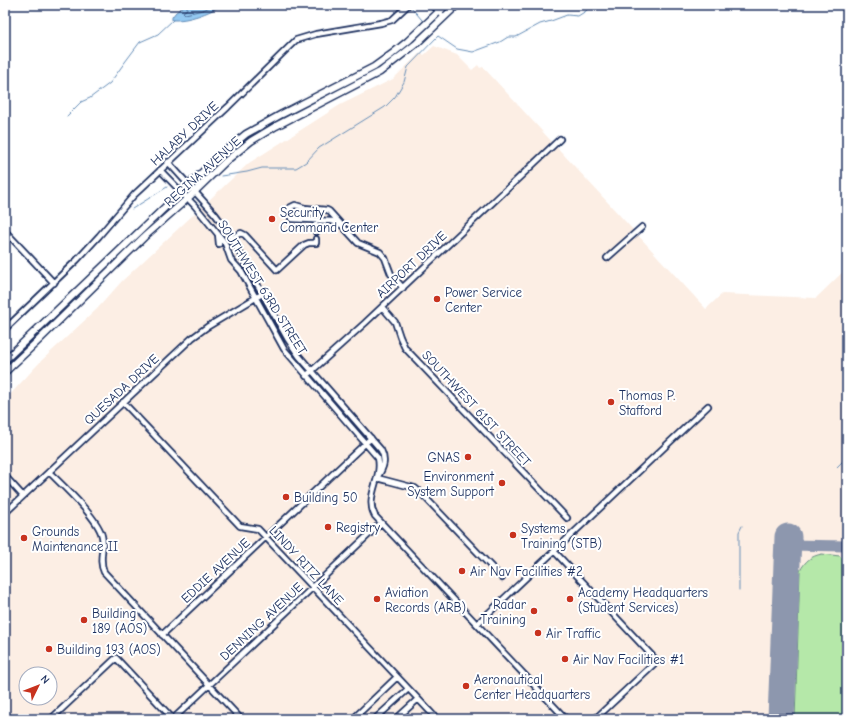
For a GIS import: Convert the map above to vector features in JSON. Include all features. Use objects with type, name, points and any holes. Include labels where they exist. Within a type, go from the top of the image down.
[{"type":"main road","name":"REGINA AVENUE","points":[[5,360],[181,192],[246,134],[374,67],[392,54],[446,5]]},
{"type":"main road","name":"REGINA AVENUE","points":[[5,372],[40,340],[144,237],[188,198],[226,161],[251,141],[276,126],[380,72],[411,48],[457,5]]},
{"type":"street","name":"HALABY DRIVE","points":[[5,329],[54,283],[100,236],[134,195],[228,107],[296,40],[316,34],[392,20],[408,5]]},
{"type":"street","points":[[433,5],[444,17]]},
{"type":"street","name":"AIRPORT DRIVE","points":[[306,376],[403,288],[560,139]]},
{"type":"street","name":"SOUTHWEST 63RD STREET","points":[[168,162],[215,214],[231,238],[287,338],[312,371],[381,450],[385,463],[377,478]]},
{"type":"street","name":"SOUTHWEST 63RD STREET","points":[[160,170],[216,229],[225,243],[230,260],[241,271],[284,349],[378,458],[379,464],[377,478],[371,499],[371,505],[375,516],[566,719]]},
{"type":"street","points":[[341,225],[332,221],[292,219],[290,217],[289,208],[295,205],[305,208],[327,210],[358,242],[380,252],[385,258],[391,274],[403,288]]},
{"type":"street","points":[[300,219],[300,212],[305,208]]},
{"type":"street","points":[[316,220],[316,232]]},
{"type":"street","points":[[607,258],[642,227]]},
{"type":"street","points":[[216,229],[219,244]]},
{"type":"street","points":[[5,232],[54,283]]},
{"type":"street","points":[[231,238],[241,233],[245,235],[277,270],[304,245],[316,241]]},
{"type":"street","name":"QUESADA DRIVE","points":[[5,513],[192,338],[207,327],[262,294]]},
{"type":"street","name":"SOUTHWEST 61ST STREET","points":[[382,307],[395,322],[405,348],[567,518]]},
{"type":"street","name":"LINDY RITZ LANE","points":[[123,402],[240,526],[258,529],[437,719]]},
{"type":"street","points":[[477,624],[708,406]]},
{"type":"street","name":"EDDIE AVENUE","points":[[162,635],[371,438]]},
{"type":"street","points":[[49,472],[98,525],[102,535],[103,544],[101,564],[104,572],[241,719]]},
{"type":"street","points":[[5,476],[23,496]]},
{"type":"street","points":[[377,478],[415,488],[422,493],[502,578]]},
{"type":"street","name":"DENNING AVENUE","points":[[173,719],[382,523]]},
{"type":"street","points":[[554,551],[657,661],[595,719]]},
{"type":"street","points":[[50,719],[116,658],[173,719]]},
{"type":"street","points":[[353,719],[397,677]]},
{"type":"street","points":[[375,719],[408,689]]},
{"type":"street","points":[[396,719],[418,699]]},
{"type":"shaded area","points":[[434,46],[457,55],[472,70],[478,65],[480,68],[483,67],[706,309],[722,294],[816,298],[847,268],[847,719],[5,719],[5,400],[41,361],[97,309],[122,281],[249,163],[340,105],[393,79],[421,52],[424,55]]},
{"type":"green space","points":[[822,554],[840,556],[847,563],[847,719],[795,719],[800,571],[804,564],[809,560]]},
{"type":"water","points":[[186,5],[222,5],[198,16],[172,20],[172,17],[176,12]]},
{"type":"waterway","points":[[221,176],[262,168],[296,168],[306,162],[319,148],[385,107],[395,97],[404,82],[408,67],[438,36],[457,49],[473,52],[500,42],[508,37],[516,37],[540,24],[567,15],[578,16],[586,11],[590,5]]},
{"type":"waterway","points":[[411,7],[422,20]]},
{"type":"waterway","points":[[67,116],[81,102],[90,98],[110,83],[140,42],[158,34],[173,20]]},
{"type":"waterway","points":[[132,209],[167,187]]},
{"type":"waterway","points":[[837,467],[847,457]]},
{"type":"waterway","points":[[739,590],[739,532],[742,526]]},
{"type":"taxiway","points":[[788,545],[847,546]]},
{"type":"runway","points":[[781,719],[788,537]]},
{"type":"place","name":"Security Command Center","points":[[272,219]]},
{"type":"place","name":"Power Service Center","points":[[437,299]]},
{"type":"place","name":"Thomas P. Stafford","points":[[611,402]]},
{"type":"place","name":"GNAS","points":[[468,457]]},
{"type":"place","name":"Environment System Support","points":[[502,483]]},
{"type":"place","name":"Building 50","points":[[286,497]]},
{"type":"place","name":"Registry","points":[[328,527]]},
{"type":"place","name":"Systems Training (STB)","points":[[513,535]]},
{"type":"place","name":"Grounds Maintenance II","points":[[24,538]]},
{"type":"place","name":"Air Nav Facilities #2","points":[[462,571]]},
{"type":"place","name":"Aviation Records (ARB)","points":[[377,599]]},
{"type":"place","name":"Academy Headquarters (Student Services)","points":[[570,599]]},
{"type":"place","name":"Radar Training","points":[[534,611]]},
{"type":"place","name":"Building 189 (AOS)","points":[[84,620]]},
{"type":"place","name":"Air Traffic","points":[[538,633]]},
{"type":"place","name":"Building 193 (AOS)","points":[[49,649]]},
{"type":"place","name":"Air Nav Facilities #1","points":[[565,659]]},
{"type":"place","name":"Aeronautical Center Headquarters","points":[[466,686]]}]
